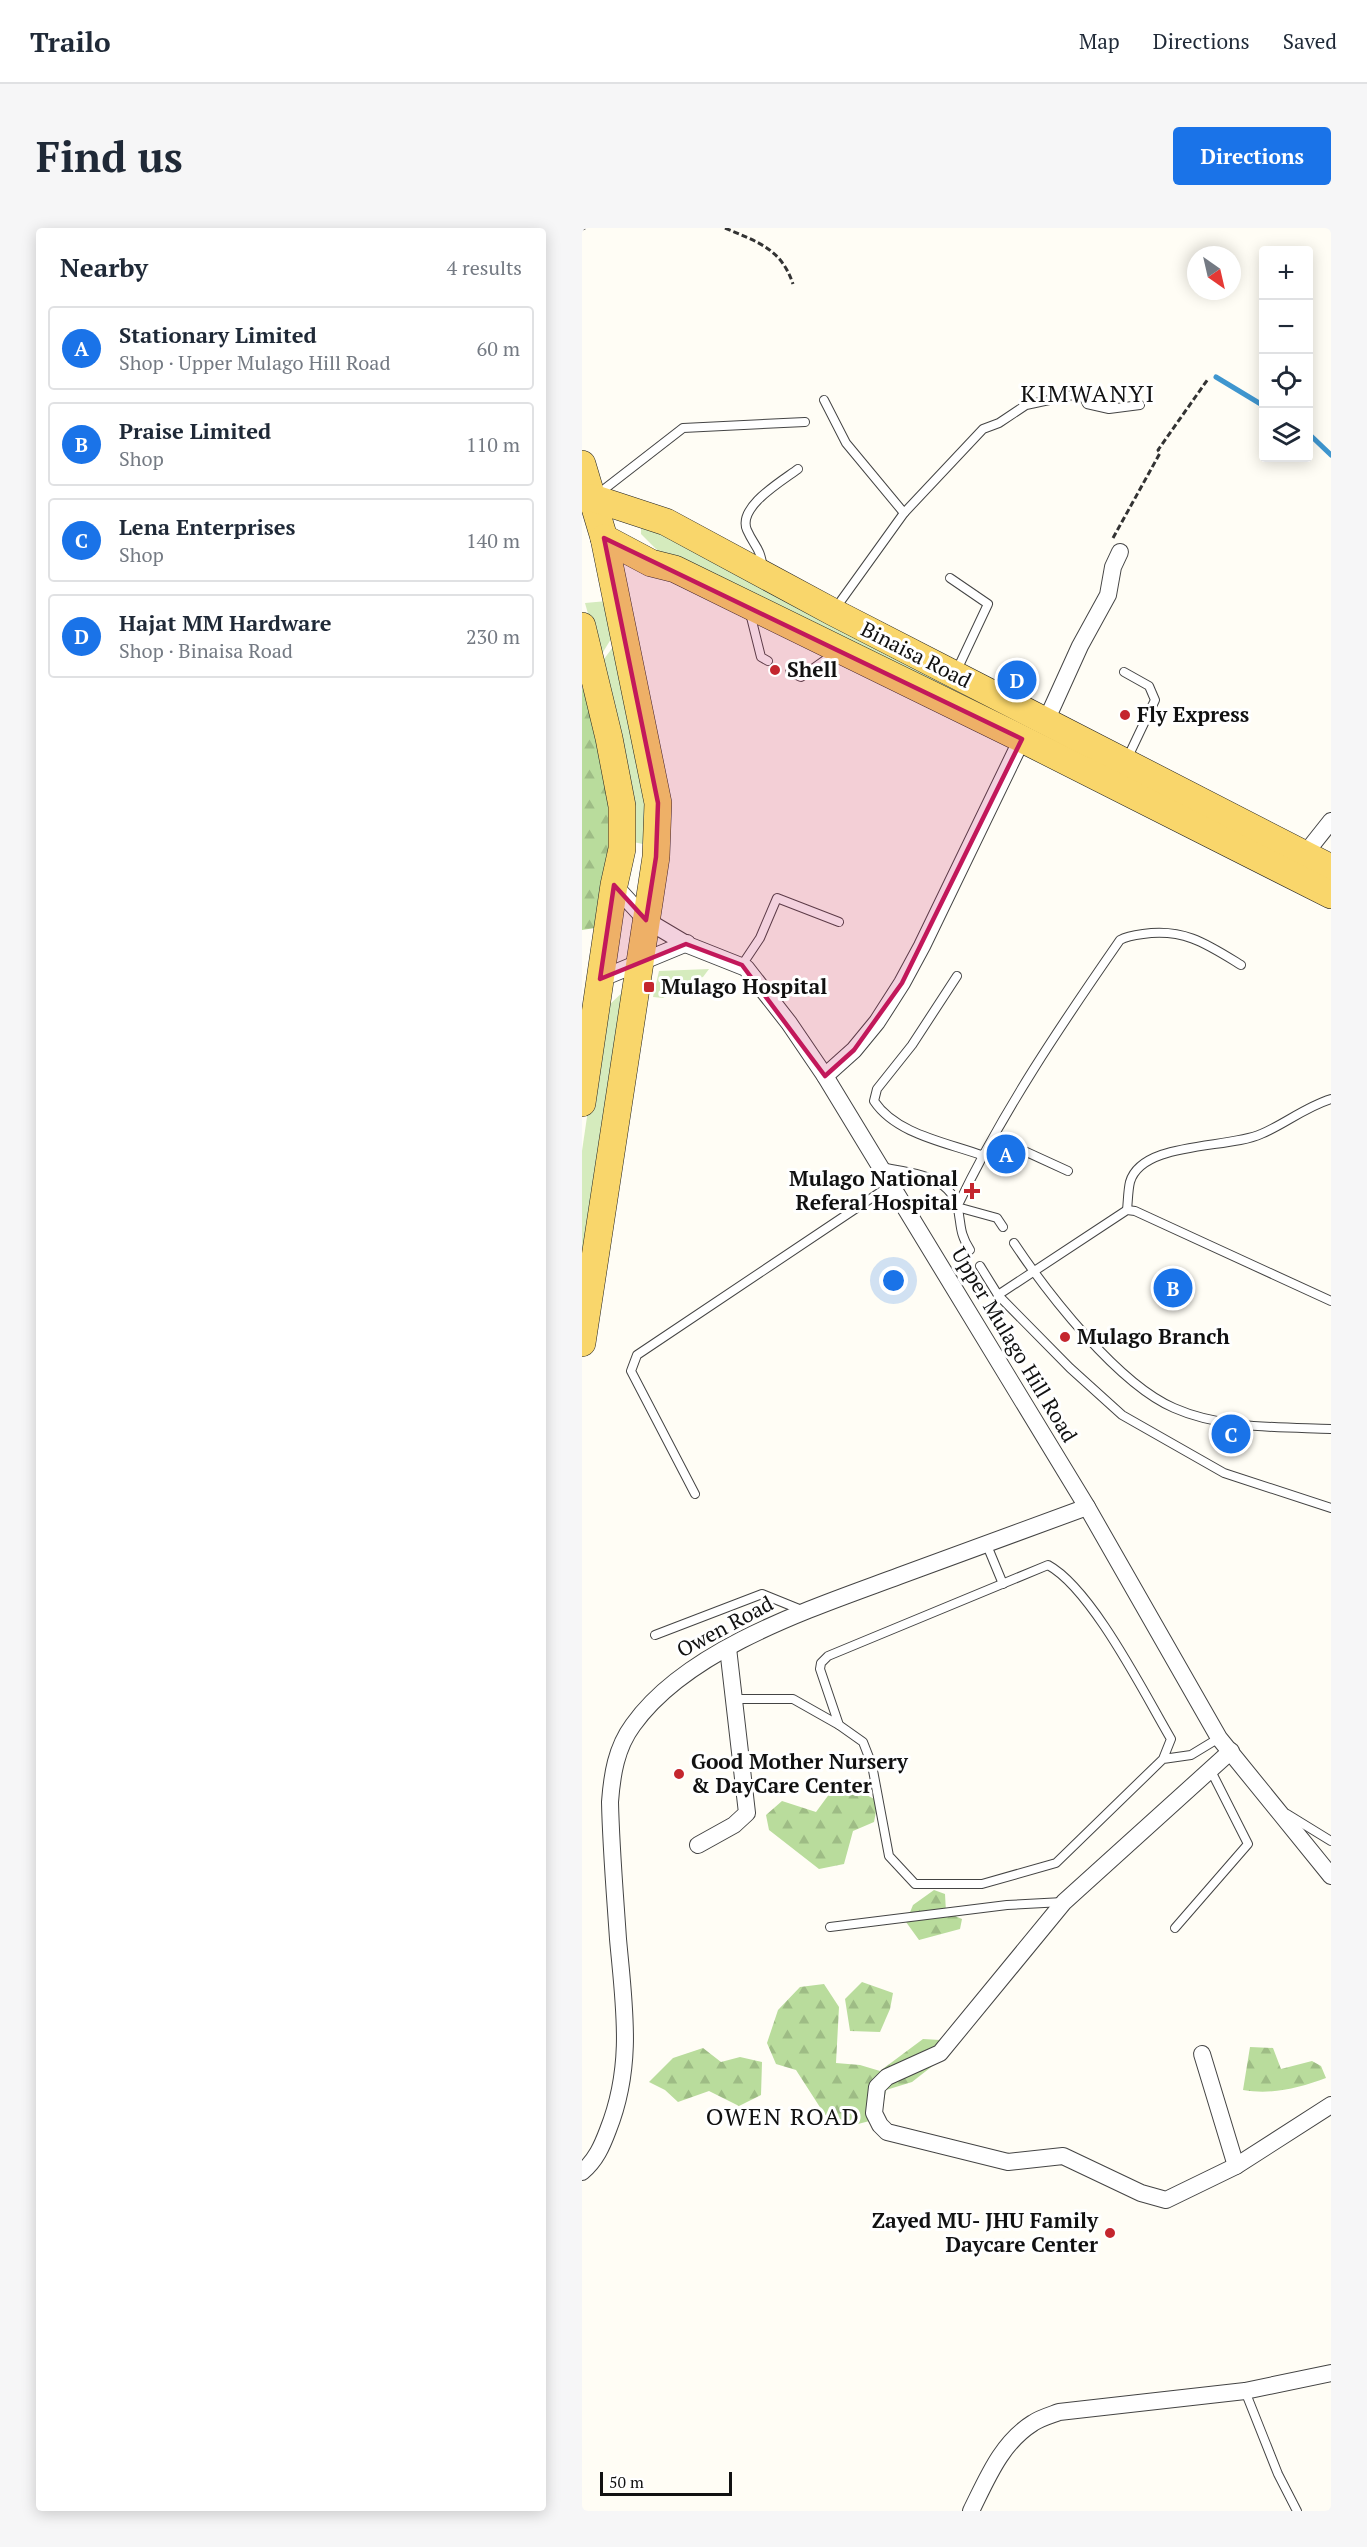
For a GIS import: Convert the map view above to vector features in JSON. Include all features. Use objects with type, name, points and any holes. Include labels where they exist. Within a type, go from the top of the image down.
[{"type":"main road","points":[[582,464],[593,539],[658,803],[656,857],[582,1343]]},
{"type":"main road","name":"Binaisa Road","points":[[588,498],[666,522],[954,675],[1331,868]]},
{"type":"main road","name":"Binaisa Road","points":[[593,539],[651,563],[675,569],[1022,739],[1331,895]]},
{"type":"main road","points":[[582,626],[609,738],[622,806],[622,849],[614,885],[582,1103]]},
{"type":"street","points":[[1046,721],[1080,646],[1108,595],[1113,567],[1120,552]]},
{"type":"street","points":[[825,1076],[854,1050],[877,1022],[902,983],[1022,739]]},
{"type":"street","points":[[1304,855],[1331,821]]},
{"type":"street","points":[[614,885],[646,920],[687,944],[742,965]]},
{"type":"street","points":[[600,979],[687,944]]},
{"type":"street","name":"Upper Mulago Hill Road","points":[[742,965],[789,1023],[825,1076],[1087,1507],[1219,1738],[1331,1876]]},
{"type":"street","name":"Owen Road","points":[[582,2172],[598,2155],[616,2111],[623,2080],[627,2028],[610,1802],[612,1771],[632,1725],[661,1692],[695,1665],[804,1611],[1087,1507]]},
{"type":"street","points":[[698,1845],[734,1825],[747,1813],[728,1648]]},
{"type":"street","points":[[1231,1751],[1064,1902],[940,2053],[887,2077],[877,2087],[874,2113],[880,2125],[887,2132],[1008,2162],[1064,2156],[1141,2193],[1166,2200],[1236,2166],[1331,2105]]},
{"type":"street","points":[[1202,2054],[1236,2166]]},
{"type":"street","points":[[970,2511],[998,2457],[1014,2438],[1033,2422],[1059,2412],[1245,2391],[1331,2373]]},
{"type":"lane","points":[[833,612],[904,513],[983,429],[999,423],[1026,405],[1082,393],[1087,404],[1109,409],[1140,405]]},
{"type":"lane","points":[[824,400],[846,442],[904,513]]},
{"type":"lane","points":[[588,498],[683,428],[805,422]]},
{"type":"lane","points":[[763,575],[757,543],[747,531],[746,514],[752,505],[798,469]]},
{"type":"lane","points":[[950,578],[988,604],[954,675]]},
{"type":"lane","points":[[748,605],[760,657],[768,661]]},
{"type":"lane","points":[[790,672],[801,677],[840,650]]},
{"type":"lane","points":[[1124,672],[1149,686],[1155,700],[1126,763]]},
{"type":"lane","points":[[742,965],[760,938],[777,898],[838,922]]},
{"type":"lane","points":[[957,1207],[981,1155],[1064,1020],[1120,940],[1126,936],[1163,931],[1183,935],[1204,942],[1241,965]]},
{"type":"lane","points":[[957,976],[912,1045],[877,1089],[874,1101],[883,1114],[905,1128],[981,1155],[1007,1143],[1068,1171]]},
{"type":"lane","points":[[1127,1210],[1130,1181],[1139,1168],[1150,1160],[1172,1150],[1220,1145],[1259,1135],[1316,1103],[1331,1099]]},
{"type":"lane","points":[[880,1167],[923,1175],[937,1181],[953,1197],[957,1207],[961,1236],[970,1250]]},
{"type":"lane","points":[[695,1494],[632,1371],[637,1355],[891,1185]]},
{"type":"lane","points":[[957,1207],[997,1218],[1003,1227]]},
{"type":"lane","points":[[998,1295],[1127,1210],[1135,1211],[1187,1233],[1331,1301]]},
{"type":"lane","points":[[1014,1243],[1033,1272],[1083,1331],[1131,1381],[1152,1398],[1176,1409],[1211,1419],[1254,1426],[1331,1429]]},
{"type":"lane","points":[[980,1266],[998,1295],[1070,1368],[1122,1415],[1224,1473],[1331,1508]]},
{"type":"lane","points":[[986,1544],[1003,1584]]},
{"type":"lane","points":[[734,1699],[793,1699],[839,1725],[863,1742],[872,1765],[889,1856],[915,1884],[982,1884],[1056,1863],[1164,1759],[1171,1738],[1104,1625],[1061,1572],[1048,1565],[828,1656],[821,1663],[820,1670],[839,1725]]},
{"type":"lane","points":[[655,1635],[762,1594],[804,1611]]},
{"type":"lane","points":[[1164,1759],[1191,1755],[1219,1738]]},
{"type":"lane","points":[[1175,1929],[1248,1844],[1210,1768]]},
{"type":"lane","points":[[1276,1807],[1331,1841]]},
{"type":"lane","points":[[830,1927],[1007,1905],[1064,1902]]},
{"type":"lane","points":[[1245,2391],[1278,2474],[1297,2511]]},
{"type":"path","points":[[725,228],[767,246],[789,270],[793,284]]},
{"type":"path","points":[[1120,552],[1113,548],[1111,541],[1160,453],[1158,450],[1208,379]]},
{"type":"highlighted area","points":[[604,538],[1022,739],[902,983],[854,1050],[825,1076],[742,965],[686,944],[600,979],[614,885],[646,920],[656,857],[658,803]]},
{"type":"green space","points":[[641,524],[791,603],[1230,825],[662,555],[641,534]]},
{"type":"green space","points":[[607,601],[611,639],[600,657],[585,603]]},
{"type":"green space","points":[[613,647],[644,786],[648,845],[633,842],[601,663]]},
{"type":"green space","points":[[582,687],[588,702],[613,810],[613,861],[595,928],[582,930]]},
{"type":"green space","points":[[709,969],[703,977],[680,983],[663,998],[653,997],[659,971]]},
{"type":"green space","points":[[626,989],[582,1273],[582,1151],[599,1035],[607,1007]]},
{"type":"green space","points":[[859,1791],[878,1801],[874,1822],[853,1831],[844,1864],[819,1869],[769,1830],[766,1815],[782,1801],[816,1812],[830,1793]]},
{"type":"green space","points":[[934,1890],[945,1894],[946,1912],[962,1919],[960,1929],[919,1940],[906,1922],[913,1905]]},
{"type":"green space","points":[[862,1982],[893,1993],[890,2009],[880,2032],[850,2031],[845,1999]]},
{"type":"green space","points":[[824,1984],[839,2007],[836,2063],[860,2065],[880,2071],[923,2039],[940,2040],[944,2057],[912,2082],[886,2090],[881,2118],[858,2124],[825,2115],[796,2070],[776,2064],[767,2043],[778,2010],[800,1987]]},
{"type":"green space","points":[[1250,2047],[1273,2048],[1281,2069],[1312,2061],[1321,2066],[1326,2078],[1285,2090],[1264,2092],[1243,2090]]},
{"type":"green space","points":[[703,2048],[721,2062],[740,2057],[762,2062],[761,2095],[739,2106],[709,2091],[678,2102],[665,2090],[649,2082],[673,2058]]},
{"type":"waterway","points":[[1216,377],[1259,403]]},
{"type":"waterway","points":[[1313,438],[1331,455]]},
{"type":"place","name":"Shell","points":[[775,670]]},
{"type":"place","name":"Hajat MM Hardware","points":[[1017,680]]},
{"type":"place","name":"Fly Express","points":[[1125,715]]},
{"type":"place","name":"Mulago Hospital","points":[[649,987]]},
{"type":"place","name":"Stationary Limited","points":[[1006,1154]]},
{"type":"place","name":"Mulago National Referal Hospital","points":[[972,1191]]},
{"type":"place","name":"Praise Limited","points":[[1173,1288]]},
{"type":"place","name":"Mulago Branch","points":[[1065,1337]]},
{"type":"place","name":"Lena Enterprises","points":[[1231,1434]]},
{"type":"place","name":"Good Mother Nursery & DayCare Center","points":[[679,1774]]},
{"type":"place","name":"Zayed MU- JHU Family Daycare Center","points":[[1110,2233]]},
{"type":"district","name":"KIMWANYI","points":[[1088,394]]},
{"type":"district","name":"OWEN ROAD","points":[[783,2117]]}]
